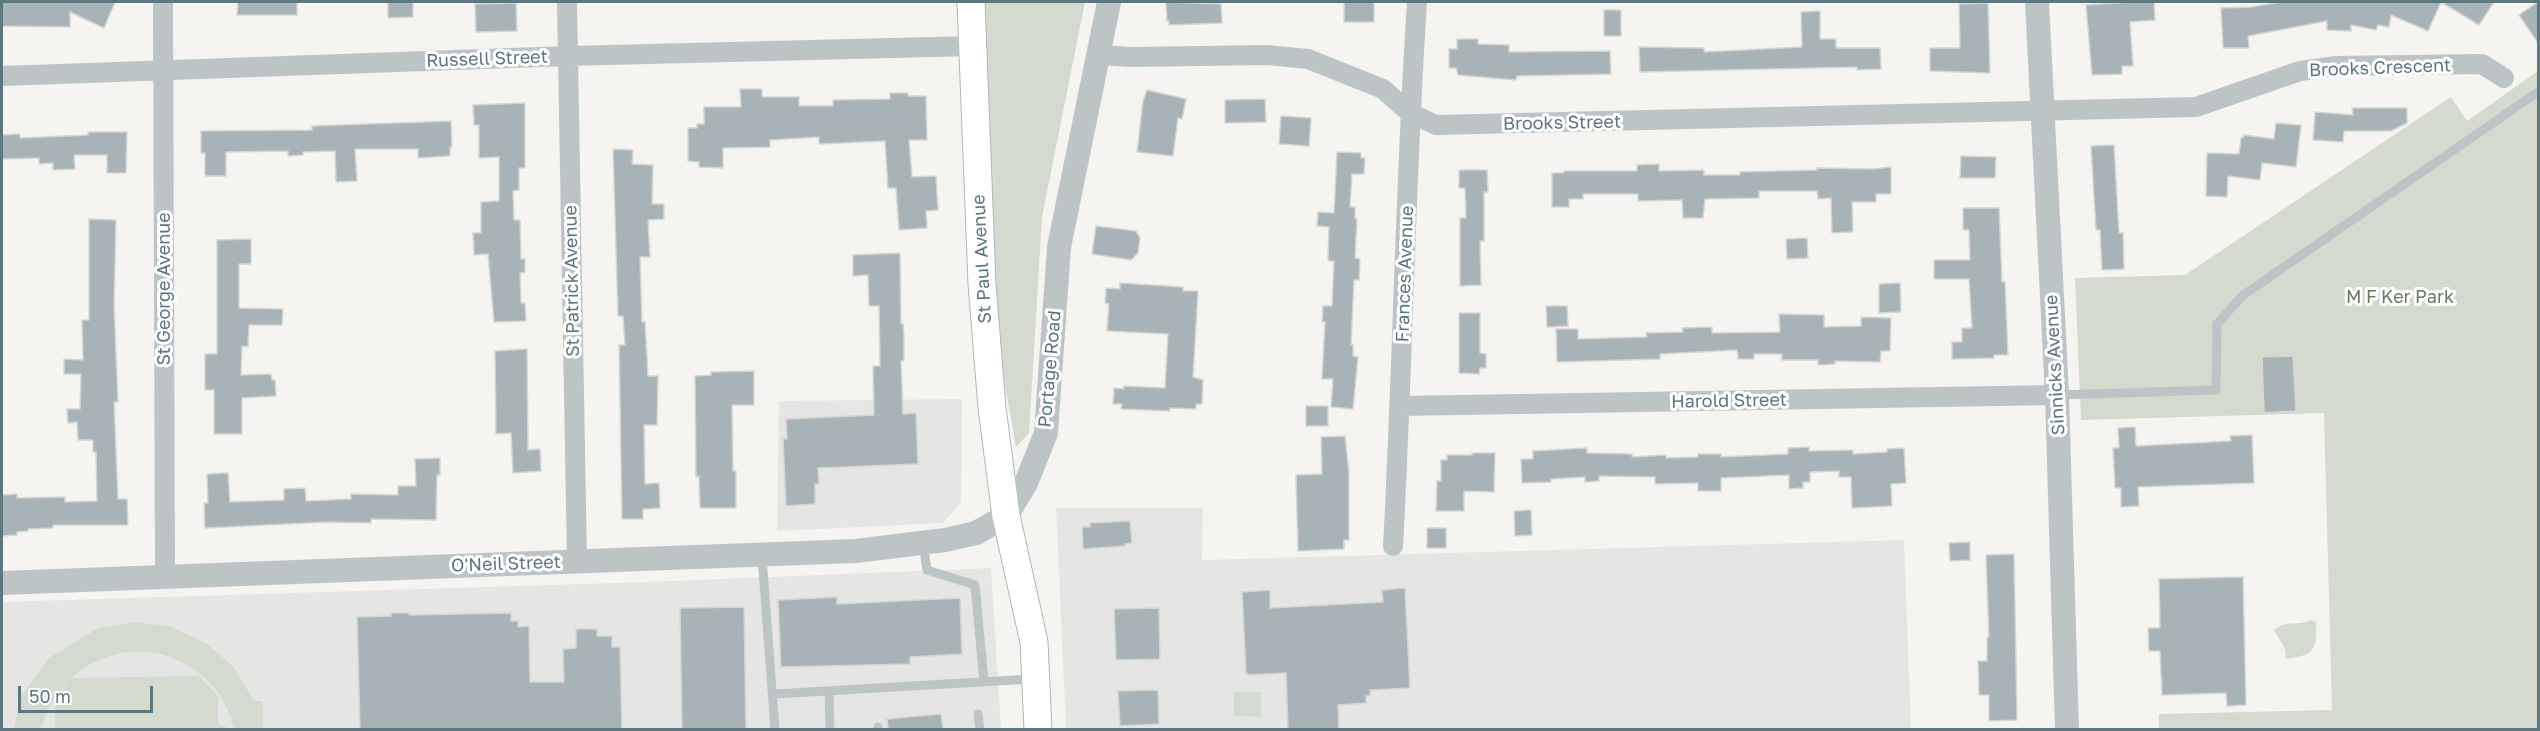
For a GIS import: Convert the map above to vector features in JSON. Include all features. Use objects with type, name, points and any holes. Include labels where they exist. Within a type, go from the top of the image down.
[{"type":"main road","name":"St Paul Avenue","points":[[971,2],[983,295],[992,408],[1006,516]]},
{"type":"main road","points":[[1006,516],[1034,642],[1038,729]]},
{"type":"street","name":"St George Avenue","points":[[163,2],[165,576]]},
{"type":"street","name":"St Patrick Avenue","points":[[567,2],[577,561]]},
{"type":"street","name":"Portage Road","points":[[1006,516],[1026,483],[1046,433],[1059,247],[1109,2]]},
{"type":"street","name":"Frances Avenue","points":[[1393,546],[1410,113],[1417,2]]},
{"type":"street","name":"Sinnicks Avenue","points":[[2037,2],[2057,395],[2067,729]]},
{"type":"street","name":"Russell Street","points":[[2,76],[568,56],[973,46]]},
{"type":"street","name":"Brooks Street","points":[[1100,55],[1132,57],[1267,55],[1308,59],[1383,89],[1410,113],[1436,126],[2042,112]]},
{"type":"street","name":"Brooks Crescent","points":[[2042,112],[2196,107],[2289,74],[2336,66],[2482,64],[2504,78]]},
{"type":"street","name":"Harold Street","points":[[1400,406],[2057,395]]},
{"type":"street","name":"O'Neil Street","points":[[2,583],[856,551],[923,543],[976,533],[1006,516]]},
{"type":"lane","points":[[2057,395],[2216,390],[2217,324],[2242,296],[2538,92]]},
{"type":"lane","points":[[923,543],[927,570],[975,585],[984,682]]},
{"type":"lane","points":[[762,556],[775,729]]},
{"type":"lane","points":[[774,694],[1036,679]]},
{"type":"lane","points":[[829,691],[830,729]]},
{"type":"lane","points":[[978,714],[980,729]]},
{"type":"shaded area","points":[[962,399],[961,503],[943,523],[777,531],[779,401]]},
{"type":"shaded area","points":[[1056,508],[1203,508],[1202,560],[1904,540],[1911,729],[1066,729]]},
{"type":"shaded area","points":[[991,568],[1001,729],[2,729],[2,602],[646,582]]},
{"type":"green space","points":[[984,2],[1085,2],[1042,217],[1029,433],[1016,447],[995,329]]},
{"type":"green space","name":"M F Ker Park","points":[[2538,71],[2538,729],[2159,729],[2159,714],[2332,710],[2324,413],[2081,420],[2075,278],[2185,275],[2451,97],[2467,121]]},
{"type":"green space","points":[[2311,620],[2316,622],[2316,639],[2312,650],[2286,659],[2285,649],[2274,630],[2283,625]]},
{"type":"green space","points":[[136,622],[172,627],[207,644],[233,666],[254,701],[263,701],[263,729],[234,729],[227,708],[215,689],[205,678],[182,662],[157,653],[132,652],[108,656],[86,667],[67,683],[51,704],[41,729],[14,729],[21,696],[49,658],[98,628]]},
{"type":"green space","points":[[199,676],[218,696],[218,725],[225,726],[225,729],[48,729],[55,728],[55,700],[71,678]]},
{"type":"green space","points":[[1234,692],[1261,692],[1261,717],[1234,716]]},
{"type":"building","points":[[2,2],[115,2],[104,28],[70,12],[70,27],[2,26]]},
{"type":"building","points":[[238,2],[297,2],[297,15],[237,15]]},
{"type":"building","points":[[388,2],[413,2],[413,17],[388,18]]},
{"type":"building","points":[[1166,2],[1221,4],[1222,23],[1169,25]]},
{"type":"building","points":[[1344,2],[1374,2],[1374,22],[1344,22]]},
{"type":"building","points":[[2154,2],[2155,20],[2130,22],[2133,66],[2122,66],[2122,74],[2092,75],[2086,5]]},
{"type":"building","points":[[2281,2],[2441,2],[2428,31],[2391,15],[2389,27],[2378,25],[2376,30],[2351,25],[2351,31],[2327,30],[2327,21],[2248,36],[2249,48],[2223,48],[2221,8],[2251,7]]},
{"type":"building","points":[[2441,2],[2494,2],[2479,25]]},
{"type":"building","points":[[2538,2],[2538,43],[2519,15]]},
{"type":"building","points":[[516,3],[517,31],[476,32],[475,4]]},
{"type":"building","points":[[1988,3],[1990,73],[1930,71],[1930,48],[1960,48],[1959,4]]},
{"type":"building","points":[[1604,10],[1621,10],[1621,36],[1604,36]]},
{"type":"building","points":[[1820,11],[1820,39],[1836,39],[1836,48],[1880,48],[1881,69],[1857,70],[1857,67],[1640,72],[1639,47],[1704,48],[1704,52],[1802,47],[1801,12]]},
{"type":"building","points":[[1457,39],[1478,39],[1478,44],[1509,45],[1509,52],[1610,51],[1611,74],[1517,76],[1516,80],[1458,75],[1456,68],[1449,68],[1449,49],[1457,49]]},
{"type":"building","points":[[740,89],[762,89],[762,97],[799,97],[799,106],[833,106],[833,100],[890,99],[890,93],[926,96],[927,140],[909,140],[912,177],[936,176],[938,210],[926,211],[927,228],[899,230],[896,188],[888,188],[885,141],[819,144],[819,137],[770,140],[770,147],[723,148],[723,168],[699,167],[699,162],[688,161],[688,128],[697,128],[697,124],[704,124],[704,107],[741,107]]},
{"type":"building","points":[[1147,90],[1186,99],[1182,119],[1178,118],[1173,156],[1137,152],[1143,101]]},
{"type":"building","points":[[1265,99],[1266,122],[1225,123],[1225,100]]},
{"type":"building","points":[[525,103],[525,168],[519,168],[519,190],[513,191],[514,220],[520,220],[521,259],[525,259],[525,272],[520,273],[521,303],[525,303],[526,321],[494,322],[488,254],[474,255],[473,233],[481,233],[481,202],[499,201],[499,157],[479,158],[479,125],[474,125],[473,105]]},
{"type":"building","points":[[2352,108],[2407,108],[2407,123],[2391,131],[2344,131],[2343,142],[2313,140],[2315,112],[2353,115]]},
{"type":"building","points":[[1281,116],[1311,118],[1309,146],[1279,144]]},
{"type":"building","points":[[451,121],[450,156],[418,158],[418,149],[355,149],[357,181],[336,182],[335,151],[303,152],[303,155],[288,156],[288,151],[226,152],[226,176],[205,176],[205,153],[201,153],[201,131],[312,130],[312,126]]},
{"type":"building","points":[[2276,123],[2301,125],[2296,167],[2262,163],[2260,180],[2228,176],[2227,197],[2206,196],[2207,153],[2239,154],[2241,138],[2244,135],[2274,139]]},
{"type":"building","points":[[88,132],[127,132],[126,173],[107,173],[107,155],[74,155],[75,169],[53,170],[53,163],[39,164],[39,158],[2,159],[2,135],[20,134],[20,138],[88,135]]},
{"type":"building","points":[[2114,145],[2119,233],[2123,233],[2124,269],[2102,270],[2100,230],[2096,230],[2091,146]]},
{"type":"building","points":[[613,149],[633,150],[632,164],[653,165],[652,204],[664,204],[664,219],[648,220],[650,257],[640,257],[642,322],[645,322],[648,376],[658,376],[657,425],[644,425],[645,484],[659,483],[660,508],[643,509],[643,519],[622,519],[619,345],[625,345],[623,316],[618,316]]},
{"type":"building","points":[[1337,152],[1361,153],[1361,158],[1365,158],[1364,174],[1352,174],[1350,207],[1355,207],[1355,219],[1357,219],[1355,258],[1360,259],[1359,280],[1354,280],[1351,345],[1353,345],[1353,356],[1358,357],[1353,409],[1331,407],[1333,379],[1322,379],[1325,322],[1322,322],[1323,306],[1332,306],[1334,261],[1328,261],[1329,227],[1317,226],[1318,212],[1334,213]]},
{"type":"building","points":[[1961,156],[1996,157],[1995,178],[1960,178]]},
{"type":"building","points":[[1659,164],[1659,171],[1704,170],[1704,175],[1740,175],[1740,172],[1817,170],[1817,168],[1891,167],[1891,194],[1876,194],[1876,202],[1852,202],[1853,232],[1832,233],[1831,198],[1818,199],[1817,191],[1759,191],[1759,198],[1705,199],[1703,218],[1683,218],[1682,200],[1638,201],[1638,194],[1583,194],[1583,199],[1569,199],[1569,207],[1552,207],[1552,173],[1637,171],[1637,165]]},
{"type":"building","points":[[1459,170],[1487,170],[1488,192],[1484,192],[1484,241],[1480,241],[1481,285],[1460,286],[1460,218],[1466,218],[1465,188],[1459,188]]},
{"type":"building","points":[[1963,208],[1999,208],[2008,355],[1994,355],[1994,358],[1952,359],[1952,342],[1962,342],[1962,328],[1972,328],[1969,279],[1934,279],[1934,260],[1970,260],[1969,230],[1963,230]]},
{"type":"building","points":[[89,219],[116,220],[114,305],[118,402],[114,402],[118,499],[127,499],[128,525],[53,525],[53,528],[28,529],[28,531],[17,532],[17,535],[2,536],[2,495],[17,494],[17,498],[65,497],[65,502],[97,501],[96,452],[93,452],[93,440],[78,440],[77,422],[68,423],[67,409],[80,409],[81,374],[64,374],[64,359],[83,360],[82,320],[89,320]]},
{"type":"building","points":[[1096,226],[1136,231],[1140,238],[1138,253],[1131,260],[1092,254]]},
{"type":"building","points":[[1807,238],[1808,258],[1787,259],[1786,239]]},
{"type":"building","points":[[251,239],[251,264],[239,264],[239,308],[283,309],[282,325],[249,325],[248,347],[242,346],[241,375],[271,374],[272,380],[275,380],[276,396],[242,398],[242,434],[214,434],[214,390],[205,390],[205,354],[217,354],[217,240]]},
{"type":"building","points":[[900,253],[901,324],[903,324],[904,335],[904,360],[901,361],[903,414],[916,413],[918,464],[818,468],[819,484],[815,484],[815,504],[786,506],[783,439],[787,439],[786,419],[874,415],[873,366],[880,366],[879,306],[869,306],[868,275],[853,276],[853,255]]},
{"type":"building","points":[[1120,283],[1183,287],[1183,291],[1198,291],[1193,377],[1203,380],[1202,404],[1196,404],[1196,409],[1170,408],[1170,411],[1121,409],[1122,404],[1113,404],[1114,388],[1124,389],[1124,386],[1165,388],[1168,334],[1107,331],[1109,304],[1105,303],[1106,288],[1120,289]]},
{"type":"building","points":[[1900,283],[1901,312],[1879,313],[1879,284]]},
{"type":"building","points":[[1546,306],[1567,306],[1568,326],[1547,327]]},
{"type":"building","points":[[1459,313],[1480,313],[1480,353],[1486,354],[1486,368],[1480,368],[1479,374],[1459,373]]},
{"type":"building","points":[[1779,314],[1824,315],[1824,327],[1861,326],[1861,317],[1891,318],[1890,351],[1881,351],[1880,362],[1835,361],[1835,364],[1818,365],[1818,360],[1782,360],[1782,354],[1754,354],[1754,359],[1738,359],[1737,350],[1660,354],[1660,359],[1557,362],[1556,329],[1578,329],[1578,339],[1647,337],[1646,333],[1683,332],[1682,328],[1712,327],[1712,333],[1780,332]]},
{"type":"building","points":[[527,349],[528,450],[540,449],[541,471],[513,473],[511,433],[496,434],[495,351]]},
{"type":"building","points":[[2293,356],[2296,411],[2264,413],[2262,357]]},
{"type":"building","points":[[754,371],[754,405],[732,405],[736,508],[700,508],[699,476],[696,477],[695,376],[711,375],[711,372]]},
{"type":"building","points":[[1306,406],[1328,406],[1328,426],[1306,426]]},
{"type":"building","points":[[2135,427],[2136,446],[2231,441],[2230,436],[2252,435],[2254,483],[2138,487],[2139,506],[2121,507],[2121,488],[2115,488],[2113,448],[2119,448],[2118,428]]},
{"type":"building","points":[[1345,436],[1349,473],[1349,540],[1344,540],[1344,549],[1298,551],[1296,475],[1322,474],[1321,437]]},
{"type":"building","points":[[1809,447],[1809,451],[1853,450],[1853,454],[1887,452],[1887,449],[1904,448],[1906,483],[1891,484],[1892,506],[1852,508],[1851,477],[1839,477],[1839,471],[1810,472],[1810,482],[1803,482],[1803,488],[1789,489],[1789,475],[1721,478],[1721,491],[1698,491],[1698,483],[1655,484],[1655,477],[1599,476],[1599,481],[1585,482],[1585,477],[1522,483],[1521,459],[1533,459],[1533,451],[1587,448],[1587,453],[1632,454],[1632,457],[1666,455],[1666,458],[1698,457],[1698,454],[1721,454],[1721,457],[1788,454],[1788,448]]},
{"type":"building","points":[[1472,453],[1495,453],[1494,492],[1464,491],[1464,511],[1436,511],[1437,481],[1441,481],[1441,460],[1447,460],[1447,455],[1472,455]]},
{"type":"building","points":[[440,458],[440,475],[437,475],[436,520],[371,519],[371,523],[328,522],[205,528],[204,503],[208,503],[207,474],[228,473],[230,502],[284,500],[284,489],[305,488],[306,501],[351,499],[351,494],[398,495],[398,486],[416,486],[415,459]]},
{"type":"building","points":[[1531,510],[1532,535],[1515,536],[1514,511]]},
{"type":"building","points":[[1130,521],[1132,543],[1125,544],[1125,546],[1083,549],[1082,527],[1090,527],[1090,523]]},
{"type":"building","points":[[1427,528],[1446,528],[1446,548],[1427,548]]},
{"type":"building","points":[[1970,542],[1970,560],[1950,561],[1949,543]]},
{"type":"building","points":[[2014,554],[2017,720],[1989,721],[1989,695],[1979,695],[1978,661],[1987,661],[1987,637],[1989,637],[1986,555]]},
{"type":"building","points":[[2243,577],[2246,705],[2227,706],[2226,693],[2162,695],[2160,651],[2149,651],[2148,628],[2160,628],[2159,579]]},
{"type":"building","points":[[1405,588],[1410,688],[1370,690],[1370,696],[1366,696],[1366,703],[1338,705],[1339,729],[1288,729],[1286,673],[1248,675],[1246,672],[1242,592],[1270,590],[1270,608],[1383,602],[1382,590]]},
{"type":"building","points":[[837,597],[837,604],[960,598],[962,654],[910,657],[910,664],[781,667],[778,600]]},
{"type":"building","points":[[744,607],[746,729],[682,729],[680,608]]},
{"type":"building","points":[[1159,608],[1160,659],[1116,660],[1114,609]]},
{"type":"building","points":[[391,613],[409,613],[409,615],[511,613],[511,621],[518,621],[518,627],[529,626],[530,682],[564,682],[563,649],[576,648],[576,629],[597,629],[597,636],[612,636],[612,647],[620,647],[622,729],[360,729],[357,617],[391,616]]},
{"type":"building","points":[[1158,690],[1159,724],[1120,726],[1118,691]]},
{"type":"building","points":[[941,714],[943,729],[888,729],[887,719]]}]
